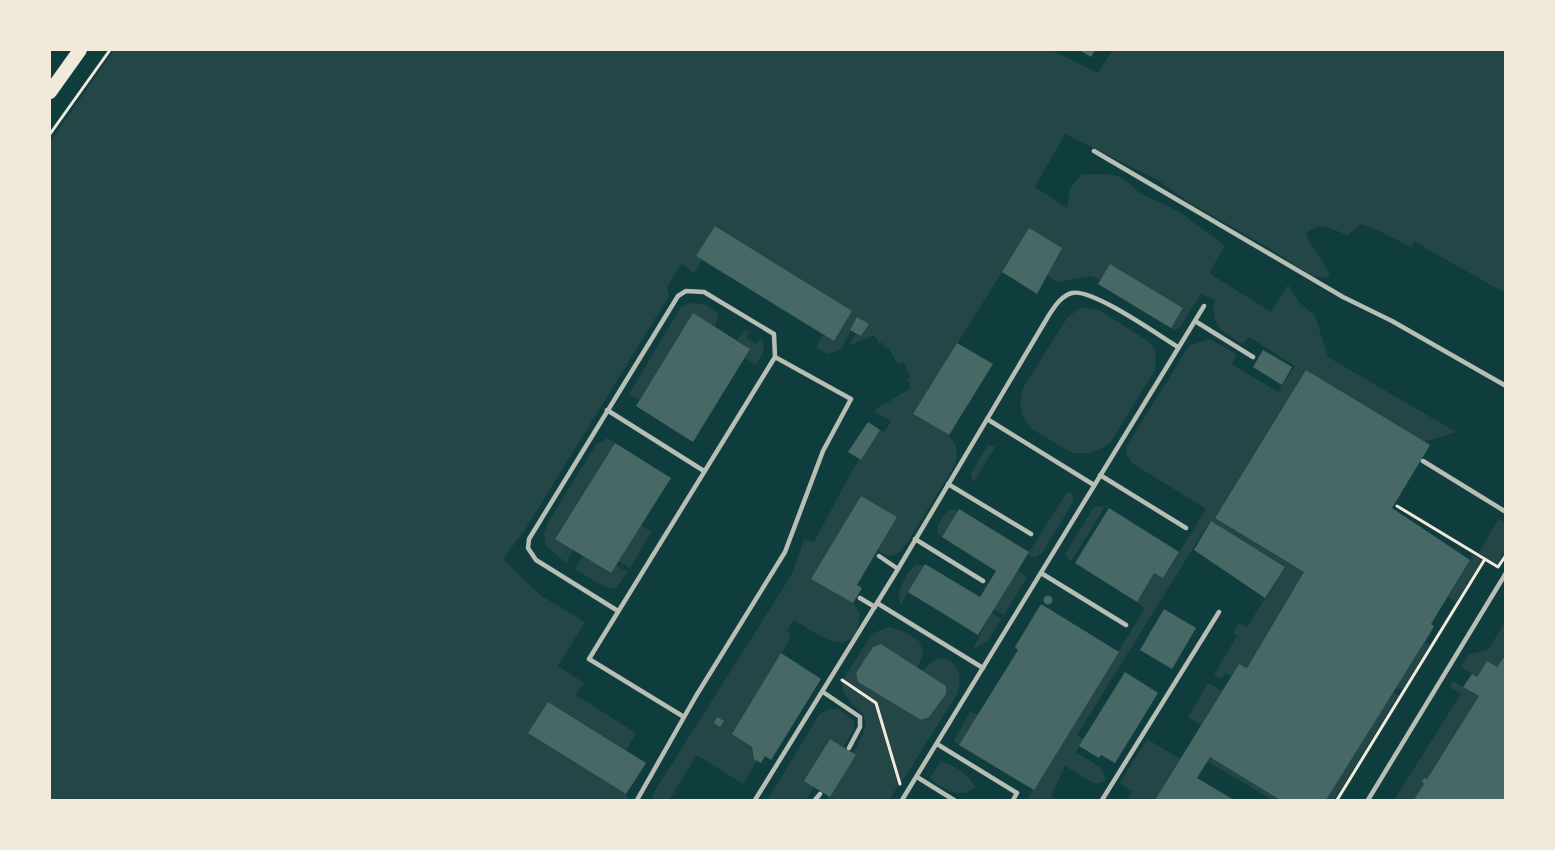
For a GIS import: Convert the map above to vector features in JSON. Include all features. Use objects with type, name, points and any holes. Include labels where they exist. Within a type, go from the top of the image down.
[{"type":"highway","points":[[50,92],[80,50]]},
{"type":"lane","points":[[1094,151],[1343,297],[1392,321],[1506,386]]},
{"type":"lane","points":[[618,611],[536,560],[528,548],[529,539],[678,296],[686,291],[704,292],[774,334],[775,357],[589,659],[684,717]]},
{"type":"lane","points":[[755,801],[1062,297],[1072,293],[1089,293],[1178,347]]},
{"type":"lane","points":[[903,799],[1204,306]]},
{"type":"lane","points":[[1195,321],[1253,357]]},
{"type":"lane","points":[[637,801],[684,717],[785,552],[823,451],[851,399],[775,357]]},
{"type":"lane","points":[[607,410],[704,471]]},
{"type":"lane","points":[[987,419],[1094,485]]},
{"type":"lane","points":[[1423,461],[1506,512]]},
{"type":"lane","points":[[1100,475],[1186,528]]},
{"type":"lane","points":[[948,484],[1031,534]]},
{"type":"lane","points":[[915,539],[984,581]]},
{"type":"lane","points":[[879,556],[898,569]]},
{"type":"lane","points":[[1041,573],[1125,625]]},
{"type":"lane","points":[[1368,801],[1506,573]]},
{"type":"lane","points":[[860,598],[876,605],[983,668]]},
{"type":"lane","points":[[1102,801],[1219,612]]},
{"type":"lane","points":[[823,692],[860,717],[860,727],[849,748]]},
{"type":"lane","points":[[937,744],[1017,794],[1013,801]]},
{"type":"lane","points":[[916,777],[954,801]]},
{"type":"lane","points":[[815,801],[820,794]]},
{"type":"path","points":[[50,134],[110,50]]},
{"type":"path","points":[[1397,506],[1498,567],[1506,555]]},
{"type":"path","points":[[1337,801],[1485,559]]},
{"type":"path","points":[[833,674],[876,703],[903,799]]},
{"type":"shaded area","points":[[114,50],[1051,50],[1098,73],[1113,50],[1505,50],[1505,293],[1415,242],[1411,247],[1361,224],[1348,235],[1321,226],[1306,234],[1330,275],[1324,278],[1312,276],[1271,249],[1190,203],[1156,179],[1065,134],[1035,187],[1067,208],[1070,188],[1082,174],[1110,174],[1123,178],[1141,194],[1178,211],[1225,246],[1209,273],[1271,312],[1288,285],[1299,302],[1315,316],[1328,357],[1456,432],[1424,442],[1306,370],[1215,517],[1304,572],[1247,668],[1239,664],[1231,676],[1225,673],[1221,679],[1214,675],[1237,636],[1233,633],[1239,623],[1247,627],[1285,567],[1210,521],[1077,735],[1083,739],[1076,752],[1101,768],[1106,779],[1100,783],[1093,783],[1065,766],[1051,796],[1058,800],[1027,800],[1145,608],[1137,602],[1154,573],[1163,578],[1206,509],[1132,463],[1126,453],[1127,445],[1189,346],[1209,339],[1237,354],[1232,364],[1278,392],[1295,366],[1249,337],[1243,344],[1224,331],[1219,327],[1214,316],[1215,300],[1201,294],[1180,327],[1174,330],[1171,328],[1183,308],[1110,264],[1101,280],[1091,276],[1057,282],[1046,275],[1062,248],[1029,229],[913,414],[941,430],[954,442],[957,450],[951,472],[907,543],[897,554],[891,556],[878,550],[897,517],[861,496],[812,579],[853,603],[860,613],[857,629],[851,638],[844,642],[834,641],[824,638],[794,620],[787,630],[791,637],[733,734],[752,747],[757,761],[743,784],[697,755],[669,800],[656,800],[651,797],[792,574],[804,540],[814,542],[853,469],[880,430],[884,432],[891,421],[873,411],[911,388],[907,379],[911,377],[903,362],[898,365],[889,348],[886,349],[882,342],[880,344],[874,335],[848,346],[856,334],[862,336],[868,324],[857,317],[841,350],[828,354],[816,348],[823,335],[834,341],[852,311],[715,226],[696,256],[702,260],[694,274],[682,263],[667,287],[669,296],[526,528],[503,559],[540,595],[585,622],[558,666],[584,683],[576,695],[636,733],[626,750],[548,702],[529,733],[626,794],[629,800],[50,800],[50,142]]},
{"type":"shaded area","points":[[689,303],[704,304],[719,314],[715,327],[693,314],[639,400],[629,394],[681,307]]},
{"type":"shaded area","points":[[1081,307],[1099,310],[1148,341],[1156,358],[1155,370],[1110,443],[1089,453],[1072,453],[1032,429],[1023,417],[1020,403],[1023,388],[1067,318]]},
{"type":"shaded area","points":[[744,331],[750,331],[746,338],[756,344],[761,338],[763,342],[763,352],[756,365],[745,358],[750,349],[737,340]]},
{"type":"shaded area","points":[[607,438],[615,443],[555,538],[573,550],[566,563],[546,546],[544,534],[548,522],[596,445]]},
{"type":"shaded area","points":[[988,445],[995,447],[973,483],[971,473]]},
{"type":"shaded area","points":[[1067,492],[1073,494],[1073,502],[1043,552],[1036,557],[1027,555]]},
{"type":"shaded area","points":[[1105,506],[1071,562],[1065,554],[1094,507]]},
{"type":"shaded area","points":[[952,509],[958,511],[942,537],[937,532],[938,525]]},
{"type":"shaded area","points":[[1499,518],[1505,525],[1505,550],[1497,564],[1479,553]]},
{"type":"shaded area","points":[[641,525],[651,532],[630,568],[618,561]]},
{"type":"shaded area","points":[[1473,555],[1482,560],[1456,602],[1448,597]]},
{"type":"shaded area","points":[[583,556],[610,573],[616,565],[627,572],[616,588],[605,587],[575,569]]},
{"type":"shaded area","points":[[917,564],[924,566],[901,604],[900,588],[909,572]]},
{"type":"shaded area","points":[[1017,571],[1027,577],[1004,615],[994,609]]},
{"type":"shaded area","points":[[991,613],[1001,619],[987,642],[973,649]]},
{"type":"shaded area","points":[[1505,622],[1505,654],[1497,667],[1487,661],[1477,677],[1461,667],[1469,654],[1488,650]]},
{"type":"shaded area","points":[[890,627],[907,633],[920,642],[923,654],[917,668],[881,644],[873,647],[856,673],[858,682],[921,720],[938,706],[946,686],[923,671],[927,666],[934,660],[944,658],[954,665],[960,678],[957,694],[901,783],[877,702],[843,679],[873,633]]},
{"type":"shaded area","points":[[1425,642],[1430,645],[1402,690],[1396,687]]},
{"type":"shaded area","points":[[1453,681],[1479,696],[1427,779],[1424,778],[1422,782],[1424,784],[1414,800],[1394,800],[1461,694],[1450,687]]},
{"type":"shaded area","points":[[842,682],[875,703],[898,786],[889,800],[825,800],[856,756],[853,753],[865,725],[864,717],[849,701]]},
{"type":"shaded area","points":[[1208,683],[1222,691],[1201,725],[1188,717]]},
{"type":"shaded area","points":[[1393,692],[1399,695],[1334,800],[1326,800]]},
{"type":"shaded area","points":[[828,709],[839,709],[854,721],[854,729],[843,747],[830,739],[805,780],[814,787],[806,800],[768,799],[819,715]]},
{"type":"shaded area","points":[[970,712],[978,714],[959,745],[954,740]]},
{"type":"shaded area","points":[[1147,739],[1180,759],[1155,800],[1127,800],[1132,791],[1120,783]]},
{"type":"shaded area","points":[[1210,757],[1280,800],[1272,800],[1207,761]]},
{"type":"shaded area","points":[[940,762],[960,771],[975,787],[958,793],[940,786],[930,778]]},
{"type":"building","points":[[1079,50],[1095,50],[1091,57]]},
{"type":"building","points":[[715,226],[852,311],[834,341],[696,256]]},
{"type":"building","points":[[1029,228],[1062,248],[1037,294],[1002,272]]},
{"type":"building","points":[[1110,264],[1183,308],[1171,328],[1098,284]]},
{"type":"building","points":[[693,313],[750,349],[693,442],[636,406]]},
{"type":"building","points":[[857,317],[869,324],[861,336],[850,330]]},
{"type":"building","points":[[957,343],[993,364],[949,435],[913,414]]},
{"type":"building","points":[[1263,350],[1292,367],[1282,385],[1253,367]]},
{"type":"building","points":[[1306,370],[1430,445],[1392,508],[1470,560],[1431,624],[1434,626],[1432,630],[1326,800],[1280,800],[1210,757],[1197,778],[1234,800],[1155,800],[1239,664],[1247,668],[1304,572],[1215,518]]},
{"type":"building","points":[[868,422],[880,430],[861,460],[848,452]]},
{"type":"building","points":[[615,443],[671,478],[611,573],[555,539]]},
{"type":"building","points":[[861,496],[897,517],[857,585],[862,588],[853,603],[811,579]]},
{"type":"building","points":[[1109,508],[1179,552],[1163,578],[1154,573],[1137,602],[1075,563]]},
{"type":"building","points":[[959,509],[1029,552],[978,635],[908,592],[925,564],[980,597],[996,571],[942,537]]},
{"type":"building","points":[[1211,521],[1285,567],[1265,598],[1194,550]]},
{"type":"building","points":[[1048,596],[1052,600],[1048,604],[1044,600]]},
{"type":"building","points":[[1041,604],[1119,652],[1034,790],[959,745],[1018,650],[1015,647]]},
{"type":"building","points":[[1164,609],[1196,628],[1172,669],[1140,650]]},
{"type":"building","points":[[881,644],[946,686],[946,694],[929,717],[921,720],[858,682],[856,673],[873,647]]},
{"type":"building","points":[[781,653],[821,679],[771,760],[765,756],[761,763],[754,759],[752,747],[732,734]]},
{"type":"building","points":[[1506,654],[1506,800],[1414,800],[1424,784],[1422,782],[1424,778],[1427,779],[1479,696],[1463,687],[1472,674],[1477,677],[1487,661],[1497,667]]},
{"type":"building","points":[[1125,672],[1158,693],[1115,763],[1101,755],[1099,758],[1079,746]]},
{"type":"building","points":[[548,702],[646,763],[626,794],[528,733]]},
{"type":"building","points":[[717,717],[724,721],[720,727],[714,723]]},
{"type":"building","points":[[830,739],[856,755],[830,797],[804,781]]}]
